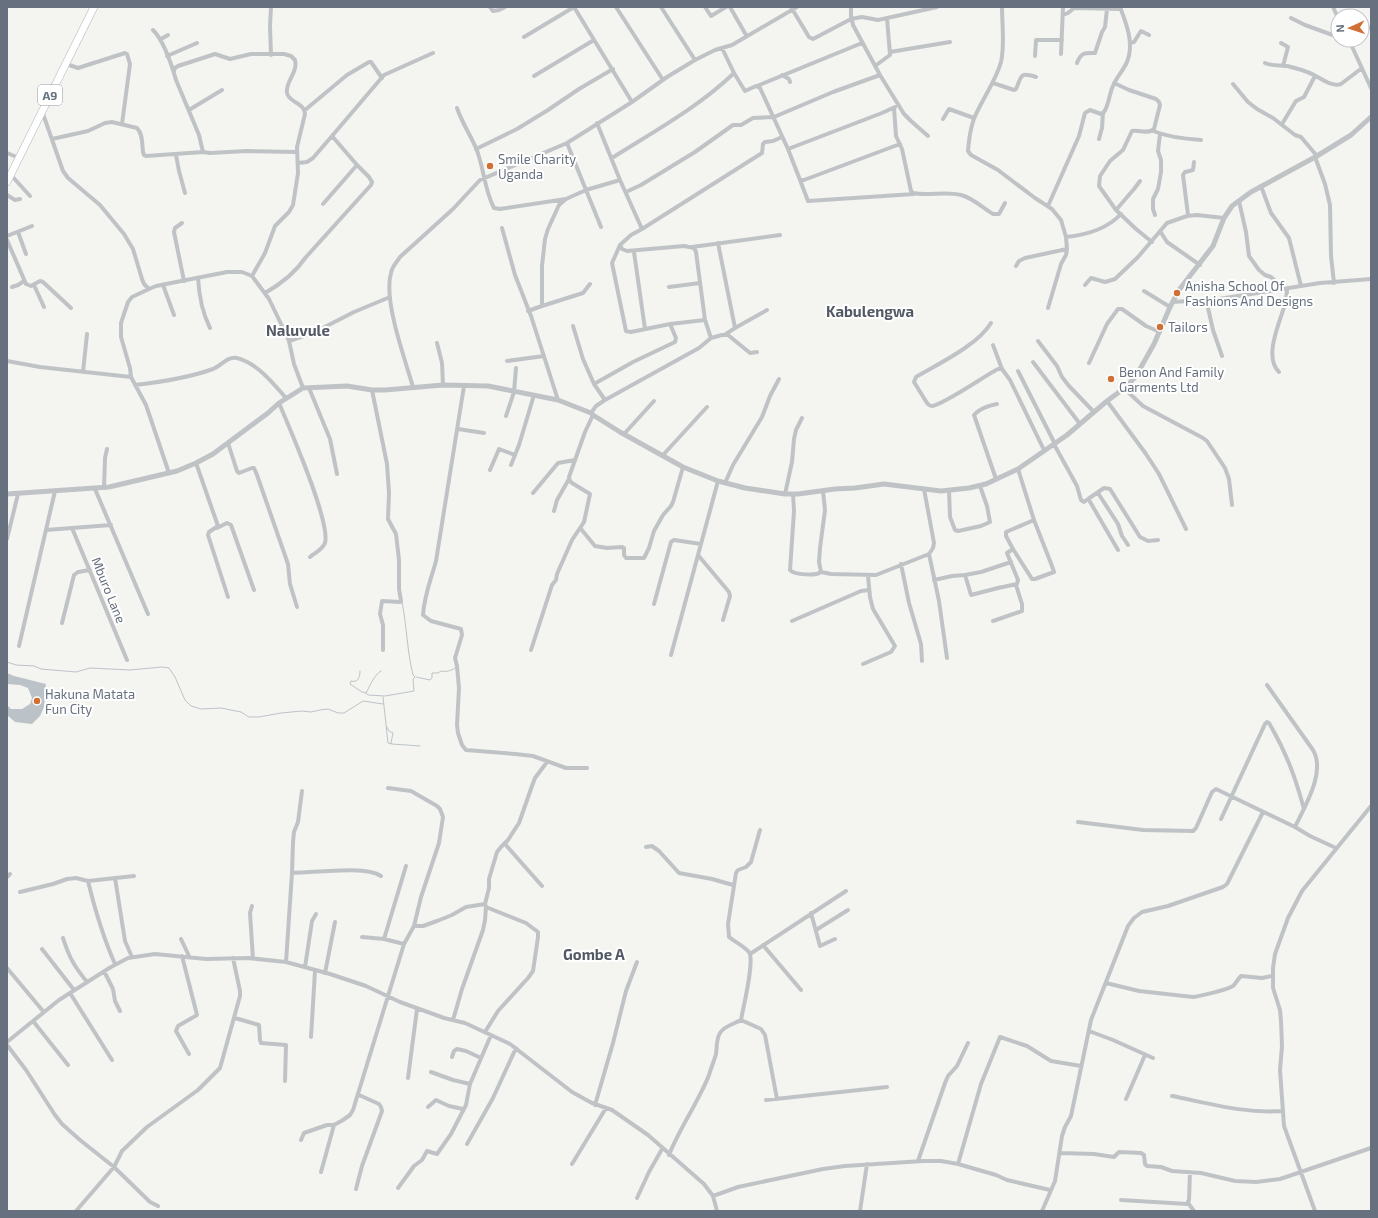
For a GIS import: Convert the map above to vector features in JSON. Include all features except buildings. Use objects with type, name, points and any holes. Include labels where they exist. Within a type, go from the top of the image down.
[{"type":"main road","name":"A9","points":[[7,182],[94,7]]},
{"type":"street","points":[[270,7],[271,55]]},
{"type":"street","points":[[490,7],[491,10],[494,11],[505,7]]},
{"type":"street","points":[[524,37],[574,7],[632,102]]},
{"type":"street","points":[[616,7],[662,80]]},
{"type":"street","points":[[662,7],[695,60]]},
{"type":"street","points":[[705,7],[711,16],[726,7]]},
{"type":"street","points":[[730,7],[746,35]]},
{"type":"street","points":[[851,7],[853,25],[880,76],[898,105],[911,121],[928,136]]},
{"type":"street","points":[[413,388],[400,343],[390,297],[389,288],[391,272],[400,256],[453,209],[478,182],[567,143],[695,60],[715,50],[732,45],[746,35],[793,8],[811,39],[816,38],[852,18],[862,17],[878,20],[937,7]]},
{"type":"street","points":[[1002,7],[1003,36],[1001,61],[993,83],[974,118],[968,147],[969,153],[998,170],[1048,206],[1057,213],[1062,220],[1067,249],[1048,308]]},
{"type":"street","points":[[1060,54],[1064,14],[1063,7]]},
{"type":"street","points":[[1064,14],[1068,13],[1074,8],[1121,8],[1125,18],[1130,43],[1130,54],[1114,83],[1106,110],[1103,113],[1102,128],[1099,139]]},
{"type":"street","points":[[1077,63],[1083,54],[1095,53],[1105,27],[1107,9]]},
{"type":"street","points":[[875,66],[889,56],[890,52],[887,18]]},
{"type":"street","points":[[1291,18],[1330,34]]},
{"type":"street","points":[[153,30],[161,39],[170,66],[174,71],[176,80],[199,135],[203,152]]},
{"type":"street","points":[[1130,43],[1134,42],[1141,31],[1149,35]]},
{"type":"street","points":[[161,39],[168,35]]},
{"type":"street","points":[[534,76],[594,40]]},
{"type":"street","points":[[1035,56],[1036,40],[1062,40]]},
{"type":"street","points":[[890,52],[950,42]]},
{"type":"street","points":[[167,56],[197,43]]},
{"type":"street","points":[[722,48],[734,73],[745,91],[862,43]]},
{"type":"street","points":[[1281,43],[1288,48],[1283,66]]},
{"type":"street","points":[[1353,48],[1371,88]]},
{"type":"street","points":[[66,64],[78,68],[125,53],[127,54],[130,64],[122,124]]},
{"type":"street","points":[[298,162],[307,162],[313,158],[385,74],[433,53]]},
{"type":"street","points":[[174,71],[178,66],[215,54],[230,59],[251,54],[288,55],[295,60],[296,67],[287,91],[289,97],[300,104],[305,110]]},
{"type":"street","points":[[252,276],[265,253],[275,226],[289,212],[293,205],[297,179],[297,152],[305,110],[347,75],[369,62],[371,62],[382,78]]},
{"type":"street","points":[[1264,64],[1301,70],[1330,83],[1339,85],[1362,68]]},
{"type":"street","points":[[476,149],[517,129],[613,69]]},
{"type":"street","points":[[612,158],[675,118],[734,73]]},
{"type":"street","points":[[993,83],[1014,90],[1016,89],[1020,77],[1027,74],[1036,77]]},
{"type":"street","points":[[782,75],[789,79],[790,82]]},
{"type":"street","points":[[626,192],[641,185],[695,152],[733,125],[740,125],[754,118],[774,117],[833,92],[880,76]]},
{"type":"street","points":[[1282,124],[1296,101],[1304,97],[1315,76]]},
{"type":"street","points":[[1114,83],[1158,100],[1160,105],[1153,131]]},
{"type":"street","points":[[1233,84],[1248,102],[1282,124],[1295,135],[1301,137],[1316,156],[1330,205],[1331,256],[1334,283]]},
{"type":"street","points":[[756,86],[760,88],[774,117],[808,201],[936,193],[967,197],[993,214],[998,214],[1005,203]]},
{"type":"street","points":[[189,110],[222,90]]},
{"type":"street","points":[[788,149],[894,108],[898,105]]},
{"type":"street","points":[[458,108],[462,122],[476,149],[484,180],[493,205],[497,209],[566,199],[586,190],[620,180]]},
{"type":"street","points":[[894,108],[896,136],[900,144],[911,191],[914,194]]},
{"type":"street","points":[[943,119],[949,109],[974,118]]},
{"type":"street","points":[[1048,206],[1079,136],[1085,113],[1090,110],[1103,113]]},
{"type":"street","points":[[42,111],[59,161],[68,178],[93,198],[124,234],[133,249],[144,284],[149,289]]},
{"type":"street","points":[[7,494],[104,488],[169,473],[196,463],[228,444],[279,403],[306,388],[347,386],[372,390],[444,385],[488,386],[558,400],[592,414],[683,467],[718,481],[745,488],[793,494],[884,484],[924,489],[949,490],[980,486],[1018,469],[1053,445],[1126,387],[1139,372],[1160,332],[1179,290],[1213,246],[1224,218],[1232,206],[1261,186],[1351,135],[1371,117]]},
{"type":"street","points":[[52,139],[88,131],[105,123],[112,122],[137,128],[140,131],[144,155],[176,155],[203,152],[210,154],[247,151],[297,152]]},
{"type":"street","points":[[597,123],[642,229]]},
{"type":"street","points":[[1152,242],[1116,210],[1099,186],[1100,176],[1110,161],[1124,150],[1132,131],[1153,131],[1184,139],[1200,140]]},
{"type":"street","points":[[1155,215],[1153,209],[1153,199],[1158,189],[1161,172],[1158,152],[1160,134]]},
{"type":"street","points":[[265,293],[276,287],[298,268],[370,187],[372,182],[371,180],[332,136]]},
{"type":"street","points":[[705,320],[670,324],[627,332],[625,329],[612,263],[614,255],[620,245],[631,235],[762,153],[763,144],[765,142],[773,141],[782,137]]},
{"type":"street","points":[[567,143],[600,227]]},
{"type":"street","points":[[800,180],[804,180],[900,144]]},
{"type":"street","points":[[7,153],[19,158]]},
{"type":"street","points":[[176,155],[185,192]]},
{"type":"street","points":[[1188,216],[1183,175],[1185,172],[1193,170],[1194,162]]},
{"type":"street","points":[[323,204],[357,166]]},
{"type":"street","points":[[10,175],[30,196]]},
{"type":"street","points":[[1116,210],[1140,180]]},
{"type":"street","points":[[1261,186],[1271,213],[1289,238],[1301,286]]},
{"type":"street","points":[[7,195],[15,200],[20,199]]},
{"type":"street","points":[[542,306],[542,269],[545,240],[559,205],[566,199]]},
{"type":"street","points":[[1239,201],[1246,232],[1248,256],[1259,270],[1265,275],[1271,277],[1285,289],[1285,304],[1273,341],[1273,364],[1278,372]]},
{"type":"street","points":[[1066,237],[1088,234],[1115,220],[1121,214]]},
{"type":"street","points":[[1085,285],[1091,278],[1105,282],[1115,279],[1152,242],[1167,223],[1188,216],[1206,215],[1224,218]]},
{"type":"street","points":[[182,223],[175,228],[174,232],[184,281]]},
{"type":"street","points":[[7,236],[32,226]]},
{"type":"street","points":[[502,228],[516,275],[558,400]]},
{"type":"street","points":[[1160,231],[1167,242],[1200,264]]},
{"type":"street","points":[[18,232],[26,254]]},
{"type":"street","points":[[620,245],[624,251],[634,252],[684,246],[692,247],[780,235]]},
{"type":"street","points":[[7,240],[24,281],[29,286],[40,281],[44,282],[71,308]]},
{"type":"street","points":[[718,243],[734,328]]},
{"type":"street","points":[[692,247],[696,252],[705,320],[712,338]]},
{"type":"street","points":[[1016,266],[1019,261],[1025,258],[1067,249]]},
{"type":"street","points":[[634,252],[645,328]]},
{"type":"street","points":[[169,473],[146,405],[131,377],[122,337],[122,317],[128,302],[132,297],[149,289],[219,273],[236,271],[252,276],[275,309],[289,341],[292,357],[330,439],[337,474]]},
{"type":"street","points":[[198,278],[203,315],[210,328]]},
{"type":"street","points":[[1144,292],[1172,304],[1219,299],[1320,283],[1371,279]]},
{"type":"street","points":[[12,287],[24,281]]},
{"type":"street","points":[[669,287],[700,283]]},
{"type":"street","points":[[528,311],[583,293],[590,284]]},
{"type":"street","points":[[34,285],[44,307]]},
{"type":"street","points":[[163,285],[174,315]]},
{"type":"street","points":[[289,341],[313,333],[354,312],[390,297]]},
{"type":"street","points":[[1206,300],[1213,330],[1222,356]]},
{"type":"street","points":[[1089,363],[1111,317],[1119,308],[1146,326],[1160,332]]},
{"type":"street","points":[[554,511],[557,500],[569,479],[596,406],[604,400],[700,348],[712,338],[726,334],[767,310]]},
{"type":"street","points":[[991,323],[983,335],[916,377],[914,382],[927,403],[934,406],[998,368],[1002,369]]},
{"type":"street","points":[[594,384],[633,362],[675,342],[676,338],[670,324]]},
{"type":"street","points":[[573,326],[583,359],[594,384],[604,400]]},
{"type":"street","points":[[83,372],[87,334]]},
{"type":"street","points":[[726,334],[750,353],[757,352]]},
{"type":"street","points":[[1038,341],[1057,366],[1062,377],[1069,386],[1094,412]]},
{"type":"street","points":[[437,343],[442,363],[444,385]]},
{"type":"street","points":[[993,345],[1002,369],[1013,386],[1044,450]]},
{"type":"street","points":[[507,360],[544,356]]},
{"type":"street","points":[[135,385],[158,382],[208,371],[220,366],[229,359],[237,358],[259,370],[286,398]]},
{"type":"street","points":[[7,361],[40,367],[131,377]]},
{"type":"street","points":[[1033,362],[1080,424]]},
{"type":"street","points":[[506,416],[514,392],[516,368]]},
{"type":"street","points":[[1018,371],[1053,445],[1077,486],[1082,502],[1104,488],[1110,488],[1140,537],[1148,541],[1158,540]]},
{"type":"street","points":[[725,483],[733,465],[762,417],[770,396],[779,379]]},
{"type":"street","points":[[464,386],[436,561],[428,589],[425,594],[423,615],[431,622],[461,629],[462,635],[455,658],[459,688],[458,733],[462,745],[466,750],[534,756],[566,768],[587,768]]},
{"type":"street","points":[[1126,387],[1129,393],[1142,406],[1204,438],[1207,441],[1225,468],[1229,479],[1232,505]]},
{"type":"street","points":[[372,390],[387,464],[390,493],[388,519],[396,534],[401,601],[382,601],[380,614],[383,625],[383,650]]},
{"type":"street","points":[[511,465],[520,445],[534,395]]},
{"type":"street","points":[[624,434],[654,401]]},
{"type":"street","points":[[1107,401],[1159,474],[1186,529]]},
{"type":"street","points":[[279,403],[316,496],[326,532],[325,544],[320,550],[310,557]]},
{"type":"street","points":[[996,479],[974,415],[976,412],[997,404]]},
{"type":"street","points":[[663,455],[707,407]]},
{"type":"street","points":[[785,494],[792,462],[796,430],[802,418]]},
{"type":"street","points":[[458,429],[484,433]]},
{"type":"street","points":[[228,444],[237,471],[239,472],[254,468],[257,475],[288,564],[290,584],[297,607]]},
{"type":"street","points":[[104,488],[105,458],[107,449]]},
{"type":"street","points":[[490,470],[499,449],[515,455]]},
{"type":"street","points":[[533,493],[558,463],[575,460]]},
{"type":"street","points":[[196,463],[217,522],[217,528]]},
{"type":"street","points":[[581,529],[595,546],[599,548],[622,547],[624,548],[624,555],[626,558],[644,558],[649,548],[654,531],[663,515],[673,502],[683,467]]},
{"type":"street","points":[[1018,469],[1034,520],[1054,572],[1032,579],[1013,549],[1006,536],[1006,532],[1034,520]]},
{"type":"street","points":[[530,650],[552,585],[556,580],[557,574],[572,540],[581,529],[585,518],[590,494],[572,483],[569,479]]},
{"type":"street","points":[[671,655],[718,481]]},
{"type":"street","points":[[949,490],[950,517],[955,530],[958,531],[986,525],[990,522],[987,506],[980,486]]},
{"type":"street","points":[[95,489],[148,614]]},
{"type":"street","points":[[793,494],[794,511],[790,570],[796,573],[818,574],[821,572],[868,576],[883,573],[901,564],[929,554],[933,548],[934,543],[924,489]]},
{"type":"street","points":[[19,646],[55,491]]},
{"type":"street","points":[[821,572],[819,562],[825,510],[823,491]]},
{"type":"street","points":[[1098,493],[1119,526],[1122,536],[1128,545]]},
{"type":"street","points":[[7,539],[18,494]]},
{"type":"street","points":[[1088,499],[1118,550]]},
{"type":"street","points":[[228,597],[208,536],[209,532],[227,523],[231,525],[254,590]]},
{"type":"street","points":[[46,530],[110,525]]},
{"type":"street","name":"Mburo Lane","points":[[72,528],[127,660]]},
{"type":"street","points":[[654,604],[671,542],[674,540],[701,544]]},
{"type":"street","points":[[993,621],[1022,611],[1023,607],[1016,585],[1018,580],[1007,553],[1013,549]]},
{"type":"street","points":[[929,554],[939,601],[947,658]]},
{"type":"street","points":[[698,555],[729,592],[730,596],[723,620]]},
{"type":"street","points":[[934,580],[981,572],[1011,562]]},
{"type":"street","points":[[901,564],[908,603],[921,644],[922,661]]},
{"type":"street","points":[[62,623],[74,575],[78,572],[90,570]]},
{"type":"street","points":[[965,575],[971,595],[1016,585]]},
{"type":"street","points":[[863,664],[892,652],[895,646],[873,609],[868,576]]},
{"type":"street","points":[[792,621],[861,591],[870,590]]},
{"type":"street","points":[[1267,685],[1313,750],[1317,758],[1318,767],[1314,783],[1295,827]]},
{"type":"street","points":[[1221,819],[1265,724],[1268,722],[1287,755],[1304,809]]},
{"type":"street","points":[[453,1020],[485,920],[489,879],[497,852],[505,844],[519,823],[535,778],[547,762]]},
{"type":"street","points":[[301,1140],[304,1134],[327,1125],[334,1125],[350,1115],[356,1104],[404,944],[414,926],[421,896],[439,843],[443,817],[440,809],[411,792],[388,788]]},
{"type":"street","points":[[1078,822],[1143,830],[1193,831],[1196,828],[1214,790],[1216,789],[1336,848]]},
{"type":"street","points":[[286,962],[293,842],[294,832],[298,822],[302,790]]},
{"type":"street","points":[[1315,1211],[1285,1131],[1282,1111],[1280,1070],[1282,1046],[1281,1021],[1280,1010],[1273,988],[1272,976],[1275,954],[1290,913],[1307,884],[1371,806]]},
{"type":"street","points":[[1042,1211],[1056,1176],[1065,1127],[1071,1116],[1091,1020],[1128,926],[1134,918],[1142,912],[1178,903],[1228,884],[1263,812]]},
{"type":"street","points":[[741,1020],[751,966],[750,954],[728,935],[728,924],[733,885],[737,871],[746,867],[751,862],[760,830]]},
{"type":"street","points":[[505,844],[542,886]]},
{"type":"street","points":[[646,846],[652,846],[659,851],[679,873],[699,876],[733,885]]},
{"type":"street","points":[[384,939],[406,866]]},
{"type":"street","points":[[292,873],[358,871],[371,872],[381,876]]},
{"type":"street","points":[[20,892],[67,879],[76,878],[88,881],[134,876]]},
{"type":"street","points":[[115,878],[125,941],[132,957]]},
{"type":"street","points":[[88,881],[95,912],[115,964]]},
{"type":"street","points":[[750,954],[846,890]]},
{"type":"street","points":[[252,906],[250,912],[253,959]]},
{"type":"street","points":[[414,926],[423,926],[437,921],[466,907],[486,906],[526,923],[538,932],[532,971],[520,987],[498,1011],[485,1032]]},
{"type":"street","points":[[816,930],[848,910]]},
{"type":"street","points":[[811,913],[820,946],[835,939]]},
{"type":"street","points":[[305,967],[312,921],[316,914]]},
{"type":"street","points":[[325,973],[335,922]]},
{"type":"street","points":[[362,937],[384,939],[404,944]]},
{"type":"street","points":[[63,938],[70,958],[87,982]]},
{"type":"street","points":[[181,939],[189,956]]},
{"type":"street","points":[[763,945],[800,990]]},
{"type":"street","points":[[42,949],[72,992],[112,1060]]},
{"type":"street","points":[[7,1042],[43,1011],[115,964],[132,957],[155,954],[189,956],[206,959],[233,958],[286,962],[366,986],[417,1009],[465,1023],[516,1048],[563,1086],[596,1105],[612,1110],[634,1125],[693,1173],[704,1184],[713,1196],[717,1211]]},
{"type":"street","points":[[182,956],[197,1015],[178,1026],[176,1031],[189,1054]]},
{"type":"street","points":[[76,1211],[114,1167],[122,1151],[147,1127],[198,1090],[220,1068],[235,1018],[240,991],[233,958]]},
{"type":"street","points":[[596,1105],[626,990],[638,962]]},
{"type":"street","points":[[7,968],[43,1011]]},
{"type":"street","points":[[104,971],[113,989],[115,1001],[120,1011]]},
{"type":"street","points":[[311,1037],[315,971]]},
{"type":"street","points":[[1106,983],[1139,991],[1193,997],[1229,988],[1234,985],[1241,976],[1262,978],[1272,976]]},
{"type":"street","points":[[408,1078],[417,1009]]},
{"type":"street","points":[[235,1018],[259,1025],[261,1043],[286,1046],[285,1081]]},
{"type":"street","points":[[741,1020],[761,1029],[765,1035],[777,1099]]},
{"type":"street","points":[[670,1155],[676,1136],[686,1122],[708,1076],[715,1057],[720,1033],[741,1020]]},
{"type":"street","points":[[33,1021],[68,1065]]},
{"type":"street","points":[[1089,1031],[1154,1058]]},
{"type":"street","points":[[398,1188],[414,1166],[422,1160],[427,1151],[437,1154],[451,1134],[464,1109],[470,1084],[491,1035]]},
{"type":"street","points":[[958,1164],[981,1084],[999,1037],[1027,1046],[1051,1061],[1081,1066]]},
{"type":"street","points":[[918,1161],[945,1083],[948,1076],[957,1066],[968,1043]]},
{"type":"street","points":[[7,1045],[26,1070],[62,1124],[114,1167],[150,1202],[158,1206]]},
{"type":"street","points":[[467,1144],[493,1098],[516,1048]]},
{"type":"street","points":[[452,1057],[454,1051],[457,1049],[466,1051],[481,1058]]},
{"type":"street","points":[[1126,1099],[1145,1055]]},
{"type":"street","points":[[431,1072],[470,1084]]},
{"type":"street","points":[[766,1100],[886,1087]]},
{"type":"street","points":[[356,1189],[362,1166],[382,1111],[379,1104],[358,1095]]},
{"type":"street","points":[[1172,1096],[1248,1111],[1282,1111]]},
{"type":"street","points":[[428,1107],[436,1100],[449,1106],[464,1109]]},
{"type":"street","points":[[572,1164],[606,1108]]},
{"type":"street","points":[[321,1172],[334,1125]]},
{"type":"street","points":[[1060,1153],[1094,1154],[1114,1157],[1119,1152],[1141,1153],[1145,1156],[1146,1164],[1148,1166],[1162,1167],[1172,1171],[1201,1173],[1235,1181],[1256,1182],[1280,1179],[1371,1148]]},
{"type":"street","points":[[637,1198],[662,1149]]},
{"type":"street","points":[[713,1196],[728,1190],[748,1185],[824,1169],[867,1164],[918,1161],[941,1161],[958,1164],[996,1175],[1007,1180],[1050,1190]]},
{"type":"street","points":[[860,1211],[867,1164]]},
{"type":"street","points":[[1190,1172],[1188,1203],[1194,1211]]},
{"type":"street","points":[[1121,1200],[1188,1203]]},
{"type":"shaded area","name":"Hakuna Matata Fun City","points":[[7,673],[46,684],[44,707],[40,716],[32,724],[15,722],[7,715],[7,705],[11,709],[22,709],[30,704],[32,698],[28,688],[20,685],[7,684]]},
{"type":"waterway","points":[[381,671],[376,675],[366,693],[368,695],[385,696],[414,691],[413,679],[415,677],[411,666],[402,602]]},
{"type":"waterway","points":[[7,662],[16,665],[34,666],[41,669],[76,672],[90,668],[130,670],[162,667],[169,668],[175,677],[185,700],[191,706],[201,709],[221,708],[241,712],[249,717],[302,711],[311,712],[328,709],[338,713],[344,713],[363,701],[383,704]]},
{"type":"waterway","points":[[416,677],[430,680],[432,678],[432,673],[448,671],[455,668]]},
{"type":"waterway","points":[[360,671],[358,679],[351,681],[350,684],[366,693]]},
{"type":"waterway","points":[[383,697],[388,743],[392,744]]},
{"type":"waterway","points":[[387,727],[389,731],[393,733],[392,744],[420,746]]},
{"type":"place","name":"Smile Charity Uganda","points":[[490,166]]},
{"type":"place","name":"Anisha School Of Fashions And Designs","points":[[1177,293]]},
{"type":"place","name":"Tailors","points":[[1160,327]]},
{"type":"place","name":"Benon And Family Garments Ltd","points":[[1111,379]]},
{"type":"place","name":"Hakuna Matata Fun City","points":[[37,701]]},
{"type":"district","name":"Kabulengwa","points":[[870,311]]},
{"type":"district","name":"Naluvule","points":[[298,330]]},
{"type":"district","name":"Gombe A","points":[[594,954]]}]
